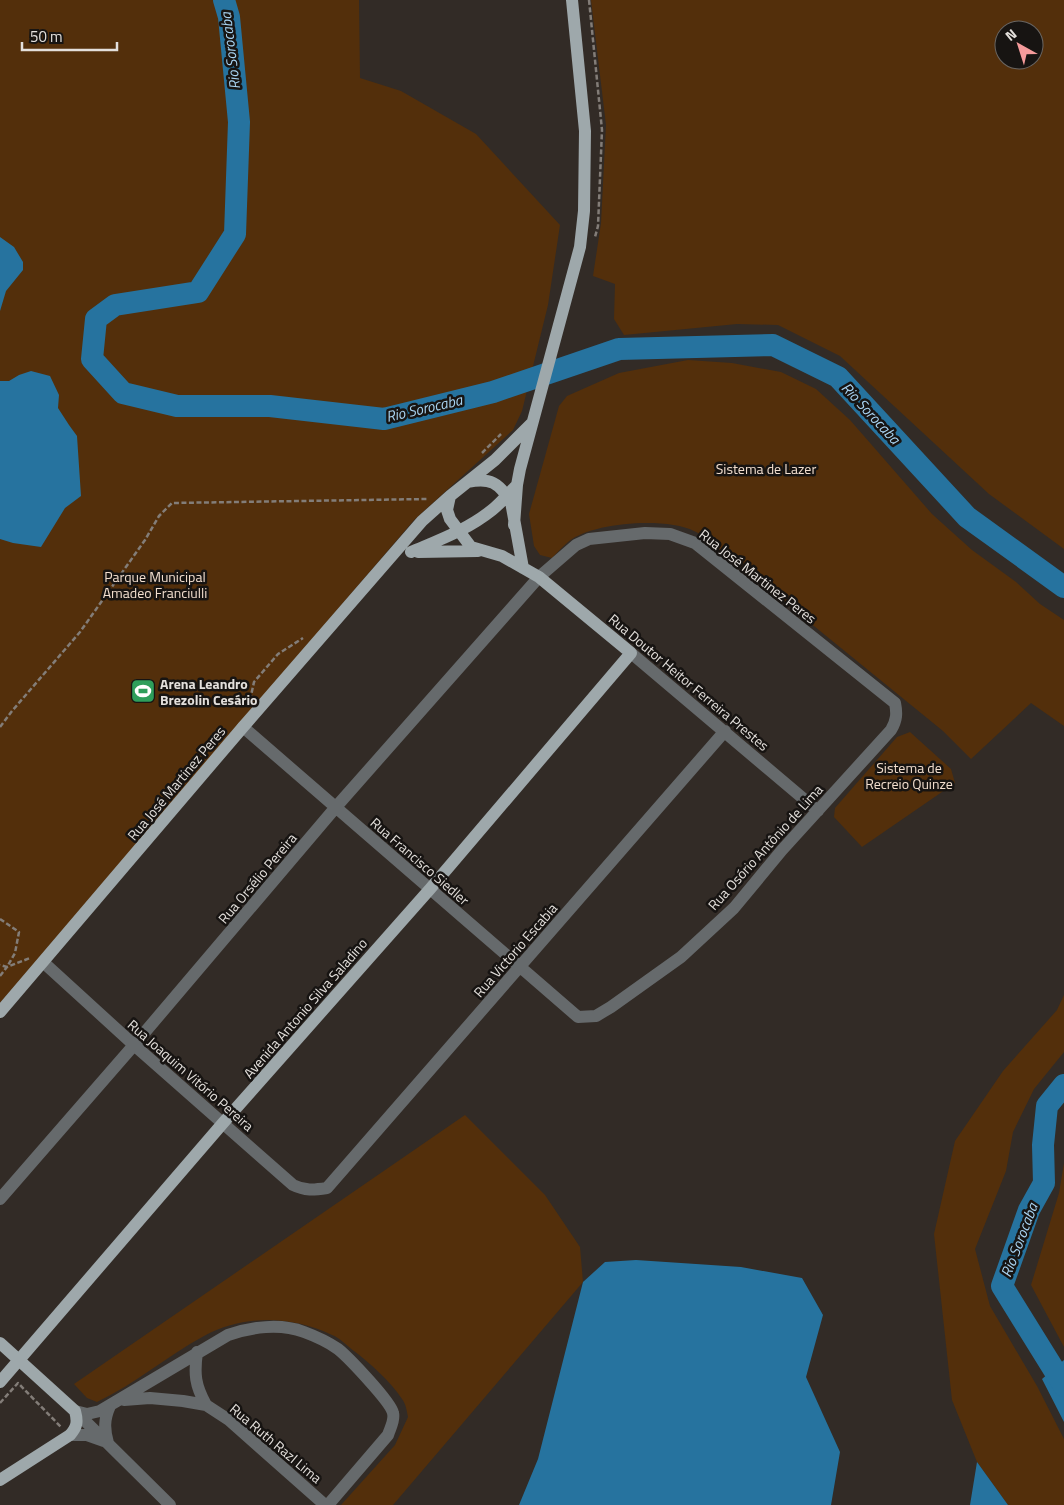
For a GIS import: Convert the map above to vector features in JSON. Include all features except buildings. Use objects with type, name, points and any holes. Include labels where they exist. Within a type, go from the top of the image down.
[{"type":"main road","points":[[514,525],[517,485],[532,420],[580,247],[584,211],[585,131],[572,0]]},
{"type":"main road","name":"Rua José Martinez Peres","points":[[0,1012],[422,521],[495,460],[532,420]]},
{"type":"main road","points":[[468,482],[486,480],[496,484],[507,495],[511,502],[523,568]]},
{"type":"main road","points":[[411,552],[459,532],[486,514],[517,485]]},
{"type":"main road","points":[[450,496],[447,510],[450,519],[471,547],[502,556],[539,577]]},
{"type":"main road","points":[[396,550],[411,552],[481,551]]},
{"type":"main road","name":"Rua Doutor Heitor Ferreira Prestes","points":[[539,577],[631,652]]},
{"type":"main road","name":"Avenida Antonio Silva Saladino","points":[[4,1377],[223,1123],[430,889],[631,652]]},
{"type":"main road","points":[[0,1343],[12,1345],[32,1344]]},
{"type":"main road","points":[[0,1343],[75,1411],[77,1421],[76,1428],[70,1435],[0,1480]]},
{"type":"main road","points":[[4,1377],[13,1370],[32,1371]]},
{"type":"street","name":"Rua José Martinez Peres","points":[[539,577],[576,545],[589,539],[645,533],[670,534],[695,543],[895,703]]},
{"type":"street","name":"Rua Orsélio Pereira","points":[[0,1200],[336,807],[539,577]]},
{"type":"street","name":"Rua Doutor Heitor Ferreira Prestes","points":[[631,652],[818,811]]},
{"type":"street","name":"Rua Osório Antônio de Lima","points":[[578,1017],[596,1016],[611,1007],[681,957],[734,908],[782,850],[891,730],[895,724],[897,714],[895,703]]},
{"type":"street","name":"Rua Francisco Siedler","points":[[243,727],[578,1017]]},
{"type":"street","name":"Rua Victorio Escabia","points":[[327,1188],[724,731]]},
{"type":"street","name":"Rua Joaquim Vitório Pereira","points":[[43,962],[293,1185],[313,1191],[327,1188]]},
{"type":"street","points":[[75,1411],[93,1414],[216,1341],[238,1331],[280,1327],[303,1331],[339,1350],[388,1402],[393,1414],[393,1423],[388,1435],[327,1505]]},
{"type":"street","points":[[197,1352],[195,1378],[199,1393],[206,1405]]},
{"type":"street","name":"Rua Ruth Razl Lima","points":[[114,1403],[150,1398],[206,1405],[229,1420],[327,1505]]},
{"type":"street","points":[[108,1443],[105,1417],[114,1403]]},
{"type":"street","points":[[75,1411],[164,1503]]},
{"type":"street","points":[[70,1435],[87,1435],[108,1443]]},
{"type":"path","points":[[0,727],[80,632],[145,540],[159,516],[172,503],[430,499]]},
{"type":"path","points":[[0,919],[19,932],[15,953],[8,966],[0,965]]},
{"type":"path","points":[[0,1403],[18,1383],[70,1435]]},
{"type":"green space","name":"Parque Municipal Amadeo Franciulli","points":[[0,0],[359,0],[360,78],[401,91],[476,134],[560,225],[548,305],[522,411],[513,430],[414,520],[0,1003]]},
{"type":"green space","points":[[591,0],[1064,0],[1064,549],[989,494],[840,356],[778,325],[737,324],[624,335],[614,319],[615,284],[593,276],[601,223],[606,125]]},
{"type":"green space","name":"Sistema de Lazer","points":[[688,360],[732,363],[781,372],[816,389],[850,420],[932,514],[972,550],[1016,582],[1040,604],[1064,620],[1064,726],[1031,703],[971,759],[943,731],[707,539],[696,532],[682,527],[648,523],[611,526],[579,535],[568,542],[552,558],[540,555],[534,546],[529,514],[559,406],[567,396],[619,373]]},
{"type":"green space","name":"Sistema de Recreio Quinze","points":[[910,732],[951,769],[955,783],[862,847],[834,817],[835,808],[897,737]]},
{"type":"green space","points":[[1064,995],[1064,1052],[1034,1089],[1013,1132],[1006,1171],[975,1249],[990,1306],[1037,1386],[1064,1439],[1064,1505],[1008,1505],[977,1462],[952,1400],[934,1234],[955,1141],[1003,1071],[1057,1010]]},
{"type":"green space","points":[[465,1115],[545,1195],[580,1247],[583,1282],[393,1505],[341,1505],[395,1445],[408,1417],[404,1403],[392,1386],[367,1361],[338,1338],[317,1329],[301,1324],[268,1320],[235,1324],[204,1336],[125,1387],[97,1402],[87,1398],[74,1384]]},
{"type":"green space","points":[[1064,1163],[1064,1347],[1031,1285],[1059,1193]]},
{"type":"water","points":[[0,237],[14,247],[23,262],[23,270],[6,291],[0,311]]},
{"type":"water","points":[[31,371],[50,376],[59,395],[58,408],[77,436],[81,496],[65,508],[41,547],[0,539],[0,381],[9,381]]},
{"type":"water","points":[[636,1260],[741,1267],[802,1278],[823,1315],[806,1377],[840,1452],[831,1505],[519,1505],[538,1459],[583,1282],[605,1262]]},
{"type":"water","points":[[1064,1360],[1064,1422],[1042,1379]]},
{"type":"water","points":[[977,1462],[1008,1505],[970,1505]]},
{"type":"waterway","name":"Rio Sorocaba","points":[[224,0],[229,17],[239,122],[235,234],[198,292],[115,305],[96,319],[92,359],[123,393],[177,406],[270,406],[384,419],[493,392],[619,349],[773,345],[838,377],[967,517],[1064,587]]},
{"type":"waterway","name":"Rio Sorocaba","points":[[1064,1085],[1047,1106],[1043,1145],[1044,1183],[1029,1210],[1002,1286],[1064,1386]]},
{"type":"place","name":"Arena Leandro Brezolin Cesário","points":[[143,691]]}]
